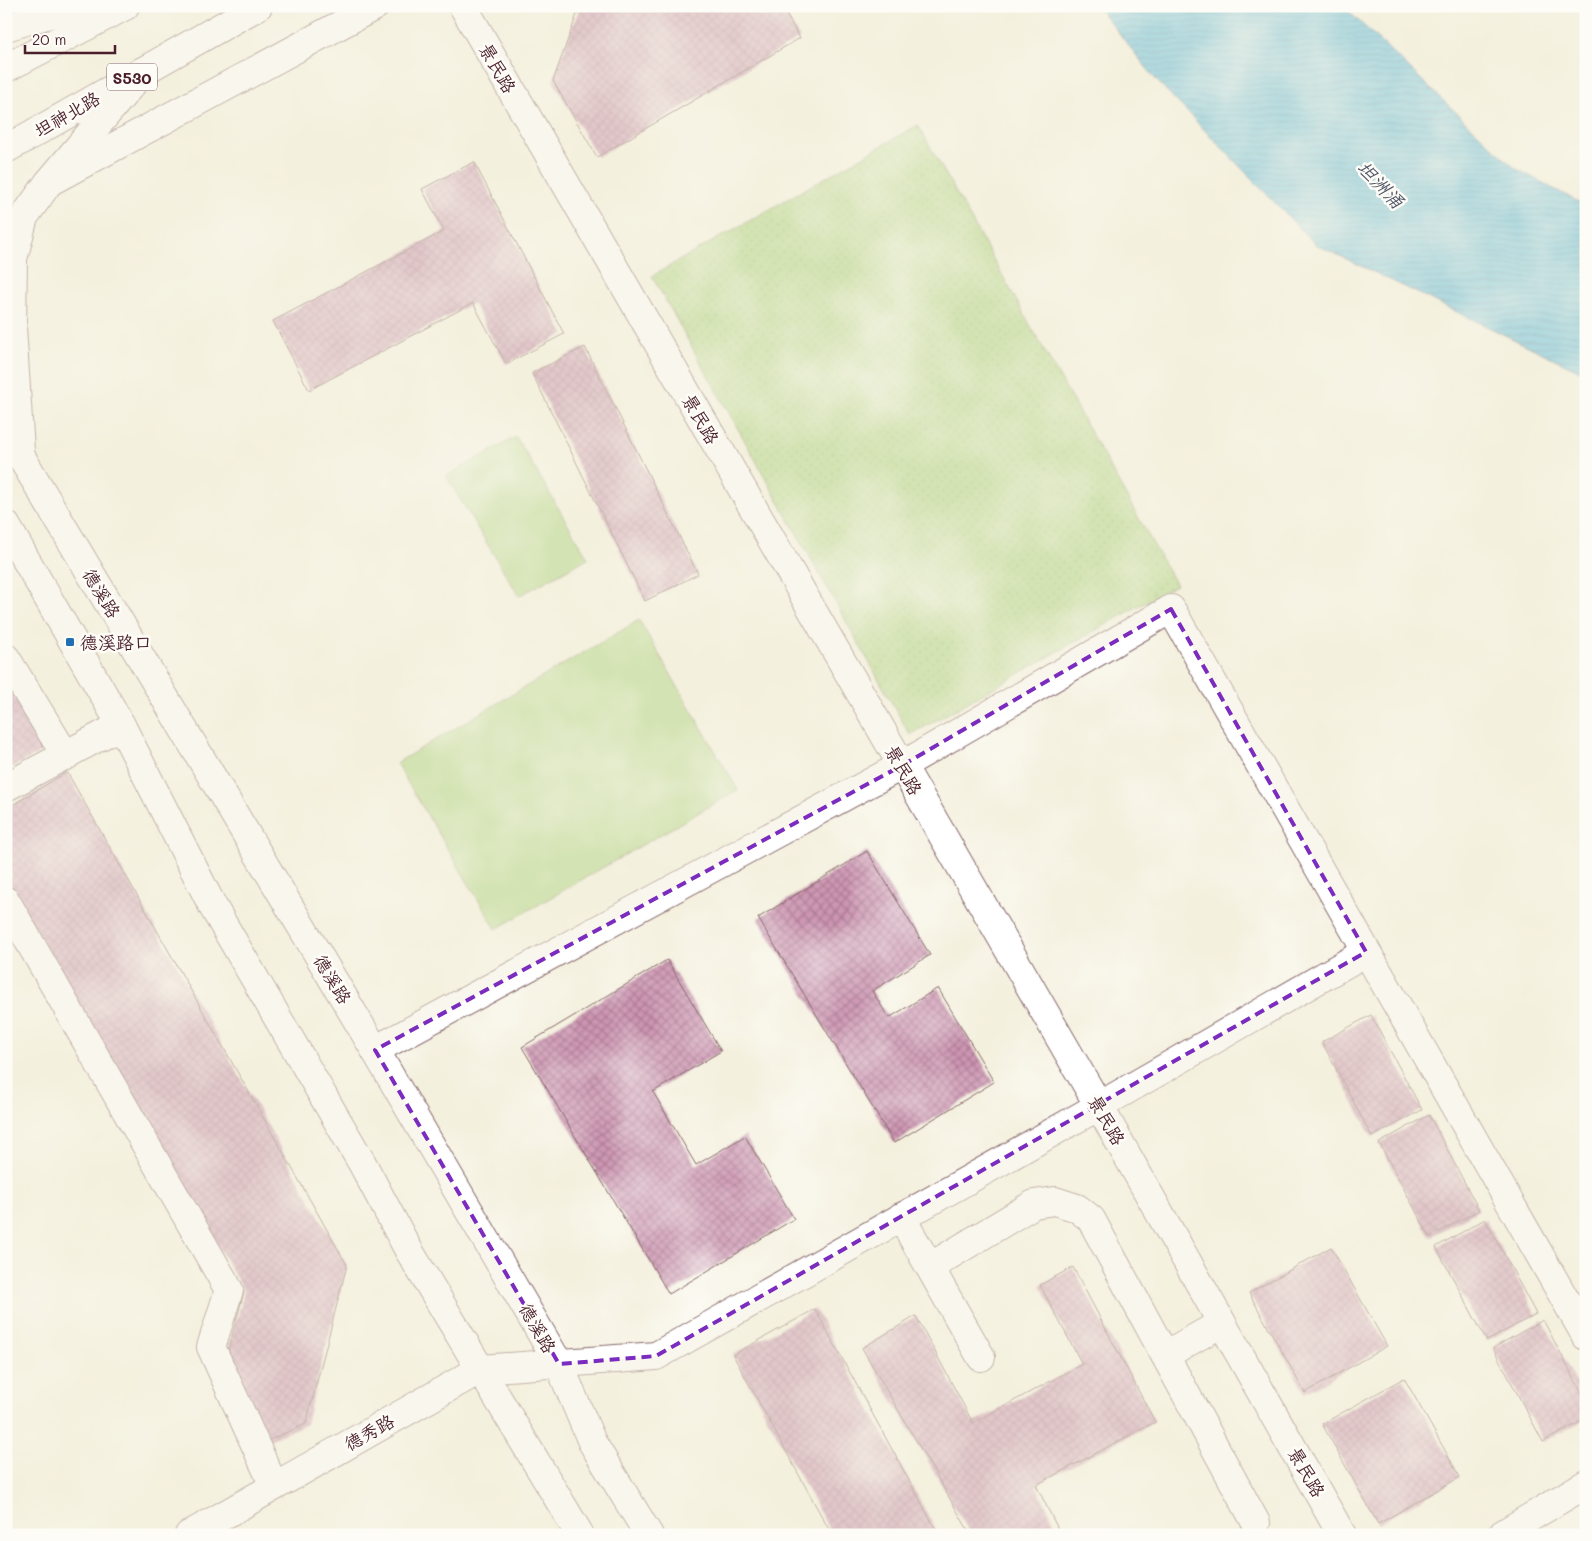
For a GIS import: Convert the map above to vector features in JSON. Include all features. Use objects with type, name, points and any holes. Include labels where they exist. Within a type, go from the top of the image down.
[{"type":"street","points":[[6,27],[76,6]]},
{"type":"street","points":[[6,68],[125,6]]},
{"type":"street","name":"坦神北路","points":[[6,149],[258,6]]},
{"type":"street","points":[[49,182],[375,6]]},
{"type":"street","name":"景民路","points":[[462,6],[1099,1106],[1342,1535]]},
{"type":"street","points":[[20,456],[12,327],[13,259],[24,216],[49,182],[143,71]]},
{"type":"street","name":"德溪路","points":[[6,430],[375,1050],[559,1364],[592,1442],[648,1535]]},
{"type":"street","points":[[6,525],[121,725],[212,905],[362,1163],[408,1249],[580,1535]]},
{"type":"street","points":[[375,1050],[901,766],[1171,610],[1586,1336]]},
{"type":"street","points":[[6,658],[66,756]]},
{"type":"street","points":[[6,787],[121,725]]},
{"type":"street","points":[[6,901],[229,1290],[211,1347],[274,1486]]},
{"type":"street","name":"德秀路","points":[[189,1535],[481,1369],[656,1356],[1099,1106],[1366,952]]},
{"type":"street","points":[[930,1267],[1034,1204],[1055,1201],[1077,1208],[1091,1219],[1256,1523]]},
{"type":"street","points":[[902,1217],[981,1357]]},
{"type":"street","points":[[1165,1355],[1222,1323]]},
{"type":"street","points":[[1501,1535],[1586,1484]]},
{"type":"highlighted area","points":[[1171,609],[1366,952],[656,1356],[559,1364],[375,1050],[901,766]]},
{"type":"green space","points":[[918,125],[1176,585],[910,735],[652,276]]},
{"type":"green space","points":[[516,437],[588,558],[519,596],[446,476]]},
{"type":"green space","points":[[639,620],[738,790],[496,929],[396,763]]},
{"type":"water","name":"坦洲涌","points":[[1097,6],[1343,6],[1515,168],[1586,206],[1586,374],[1315,244],[1157,81]]},
{"type":"building","points":[[580,6],[781,6],[800,38],[597,157],[553,81]]},
{"type":"building","points":[[474,162],[564,334],[506,364],[473,303],[309,390],[273,321],[444,231],[422,189]]},
{"type":"building","points":[[585,347],[698,574],[645,601],[532,373]]},
{"type":"building","points":[[6,677],[48,749],[6,771]]},
{"type":"building","points":[[67,772],[347,1265],[306,1424],[267,1441],[226,1358],[244,1292],[6,878],[6,809]]},
{"type":"building","points":[[867,851],[930,955],[872,991],[889,1018],[938,988],[994,1082],[894,1143],[758,918]]},
{"type":"building","points":[[667,960],[721,1051],[653,1092],[696,1165],[745,1136],[794,1219],[669,1294],[522,1047]]},
{"type":"building","points":[[1371,1015],[1422,1110],[1372,1137],[1322,1042]]},
{"type":"building","points":[[1429,1115],[1479,1210],[1430,1237],[1379,1143]]},
{"type":"building","points":[[1485,1219],[1536,1314],[1487,1341],[1436,1247]]},
{"type":"building","points":[[1331,1247],[1387,1346],[1305,1393],[1249,1293]]},
{"type":"building","points":[[1073,1267],[1155,1422],[1036,1485],[1061,1535],[971,1535],[862,1348],[916,1316],[973,1423],[1082,1364],[1040,1285]]},
{"type":"building","points":[[815,1309],[939,1535],[832,1535],[733,1355]]},
{"type":"building","points":[[1543,1320],[1586,1401],[1586,1419],[1543,1442],[1493,1348]]},
{"type":"building","points":[[1404,1378],[1460,1477],[1378,1524],[1322,1424]]},
{"type":"place","name":"德溪路口","points":[[70,642]]}]
